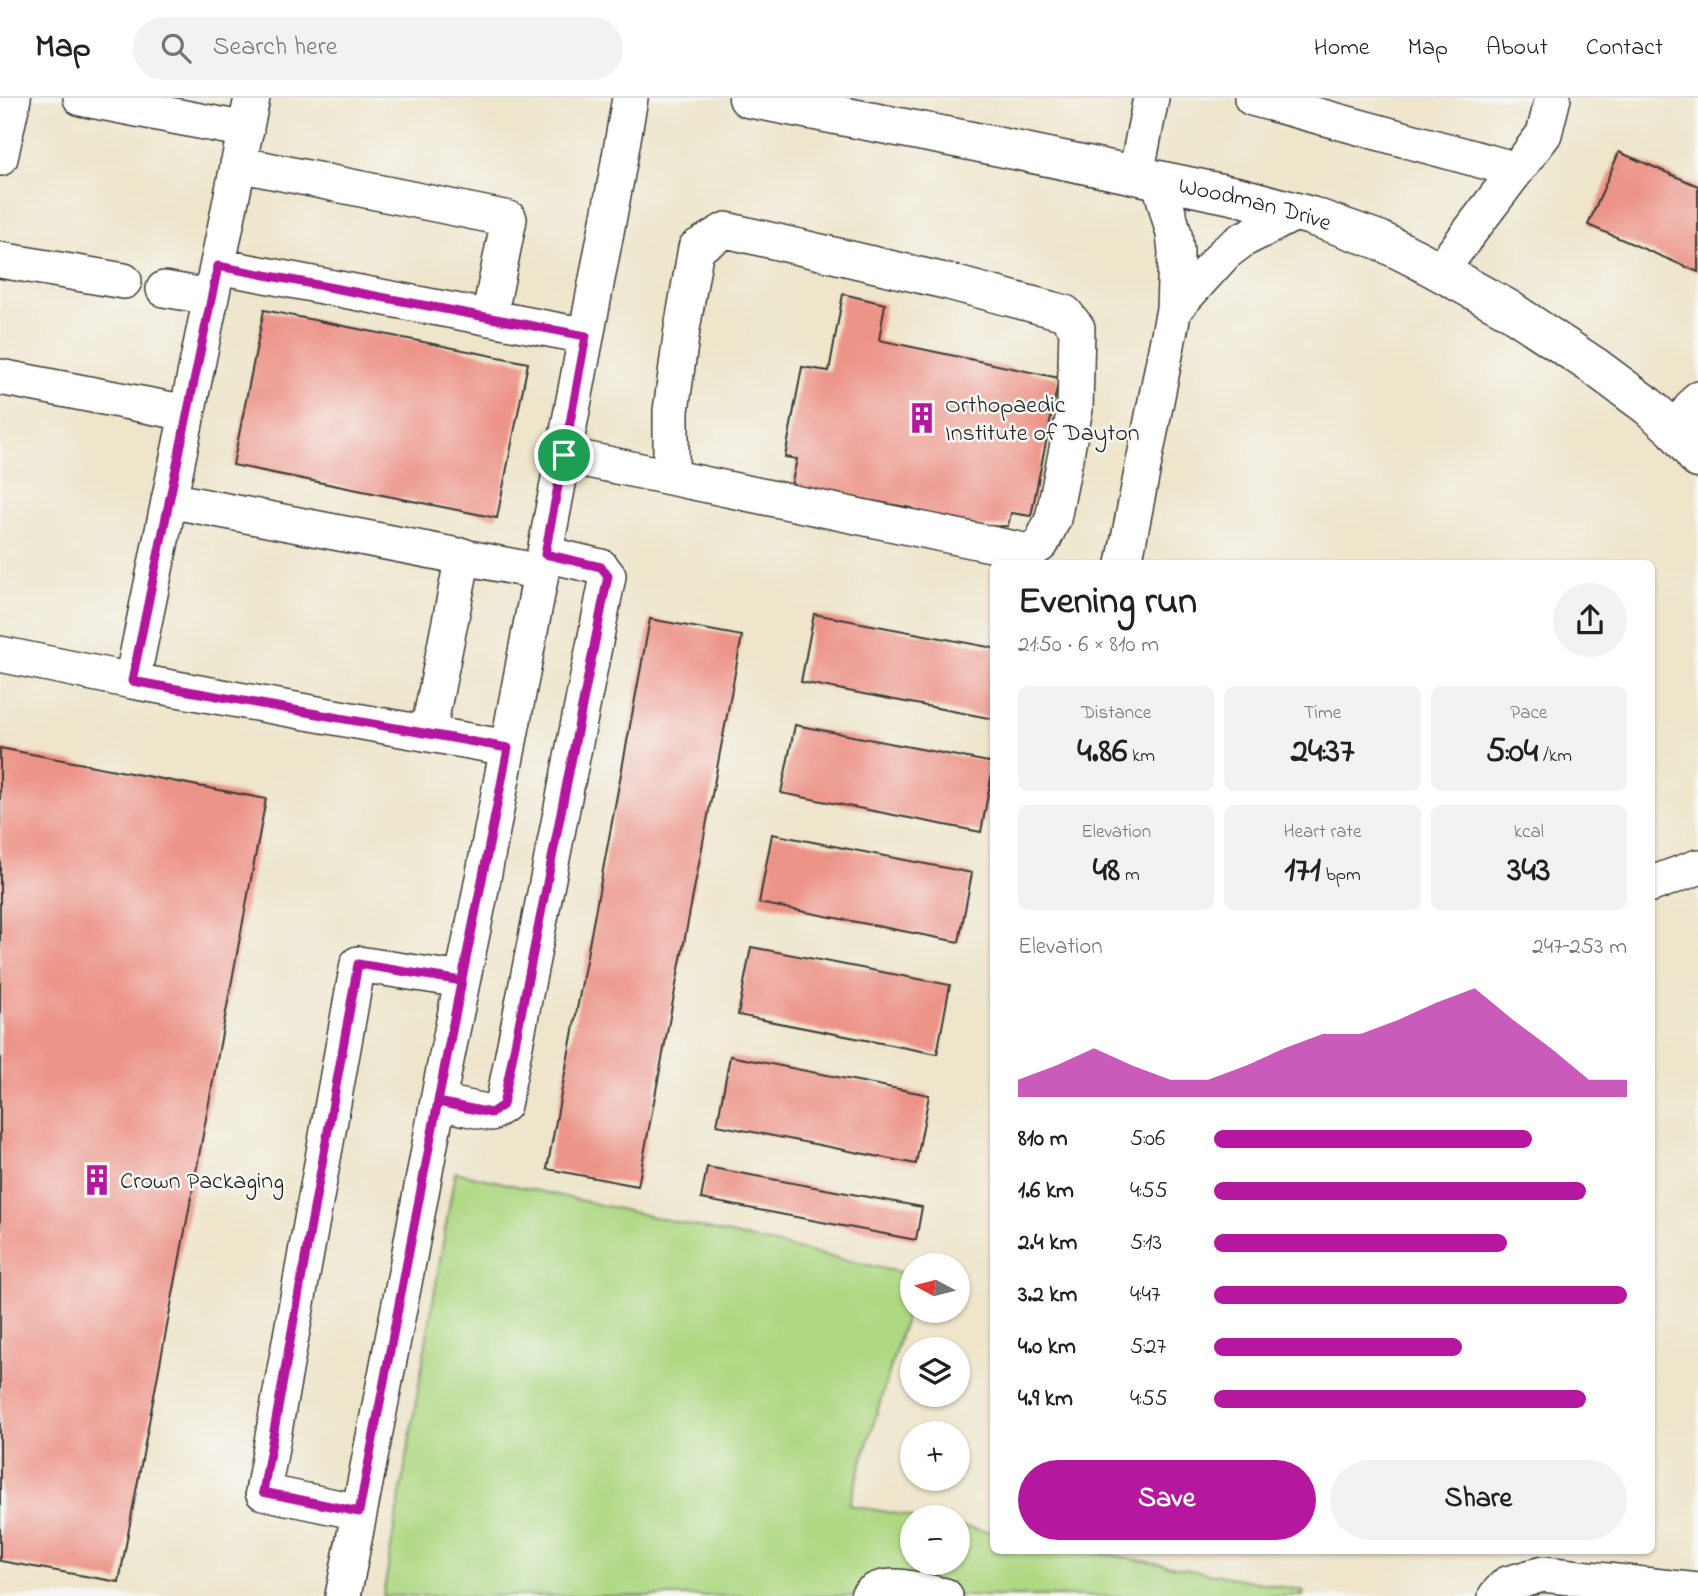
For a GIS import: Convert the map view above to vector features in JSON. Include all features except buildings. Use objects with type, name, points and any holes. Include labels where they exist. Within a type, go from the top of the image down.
[{"type":"main road","name":"Woodman Drive","points":[[748,98],[1241,197],[1297,212],[1379,240],[1508,309],[1594,366],[1648,406],[1687,445]]},
{"type":"street","points":[[0,158],[13,98]]},
{"type":"street","points":[[81,98],[249,114],[132,681]]},
{"type":"street","points":[[343,1596],[508,748],[630,98]]},
{"type":"street","points":[[1125,560],[1174,309],[1174,234],[1147,177],[1151,98]]},
{"type":"street","points":[[1252,98],[1517,170]]},
{"type":"street","points":[[1440,271],[1544,134],[1553,98]]},
{"type":"street","points":[[238,164],[509,219],[489,318]]},
{"type":"street","points":[[1174,309],[1225,253],[1242,240],[1297,212]]},
{"type":"street","points":[[564,455],[1029,552],[1041,544],[1054,519],[1075,409],[1077,328],[1065,313],[949,282],[726,230],[696,248],[671,411],[671,477]]},
{"type":"street","points":[[0,260],[124,281]]},
{"type":"street","points":[[164,289],[214,281],[489,318],[586,336]]},
{"type":"street","points":[[0,377],[187,413]]},
{"type":"street","points":[[1687,445],[1698,399]]},
{"type":"street","points":[[169,500],[463,556],[601,567],[608,576],[503,1105],[491,1113],[438,1102]]},
{"type":"street","points":[[428,733],[463,556]]},
{"type":"street","points":[[0,654],[132,681],[508,748]]},
{"type":"street","points":[[1655,883],[1698,867]]},
{"type":"street","points":[[359,1512],[263,1492],[358,964],[462,981]]},
{"type":"street","points":[[1496,1596],[1507,1584],[1543,1574],[1698,1591]]},
{"type":"street","points":[[868,1596],[883,1587],[944,1596]]},
{"type":"green space","points":[[455,1172],[900,1272],[900,1323],[904,1323],[849,1505],[900,1515],[900,1575],[970,1575],[970,1528],[990,1531],[990,1554],[1106,1554],[1304,1591],[1303,1596],[383,1596]]},
{"type":"place","name":"Orthopaedic Institute of Dayton","points":[[922,418]]},
{"type":"place","name":"Crown Packaging","points":[[97,1180]]},
{"type":"route","points":[[564,455],[545,554],[601,567],[608,576],[503,1105],[491,1113],[438,1102],[462,981],[358,964],[263,1492],[359,1512],[438,1102],[479,900],[508,748],[132,681],[218,266],[586,336],[564,455]]}]
